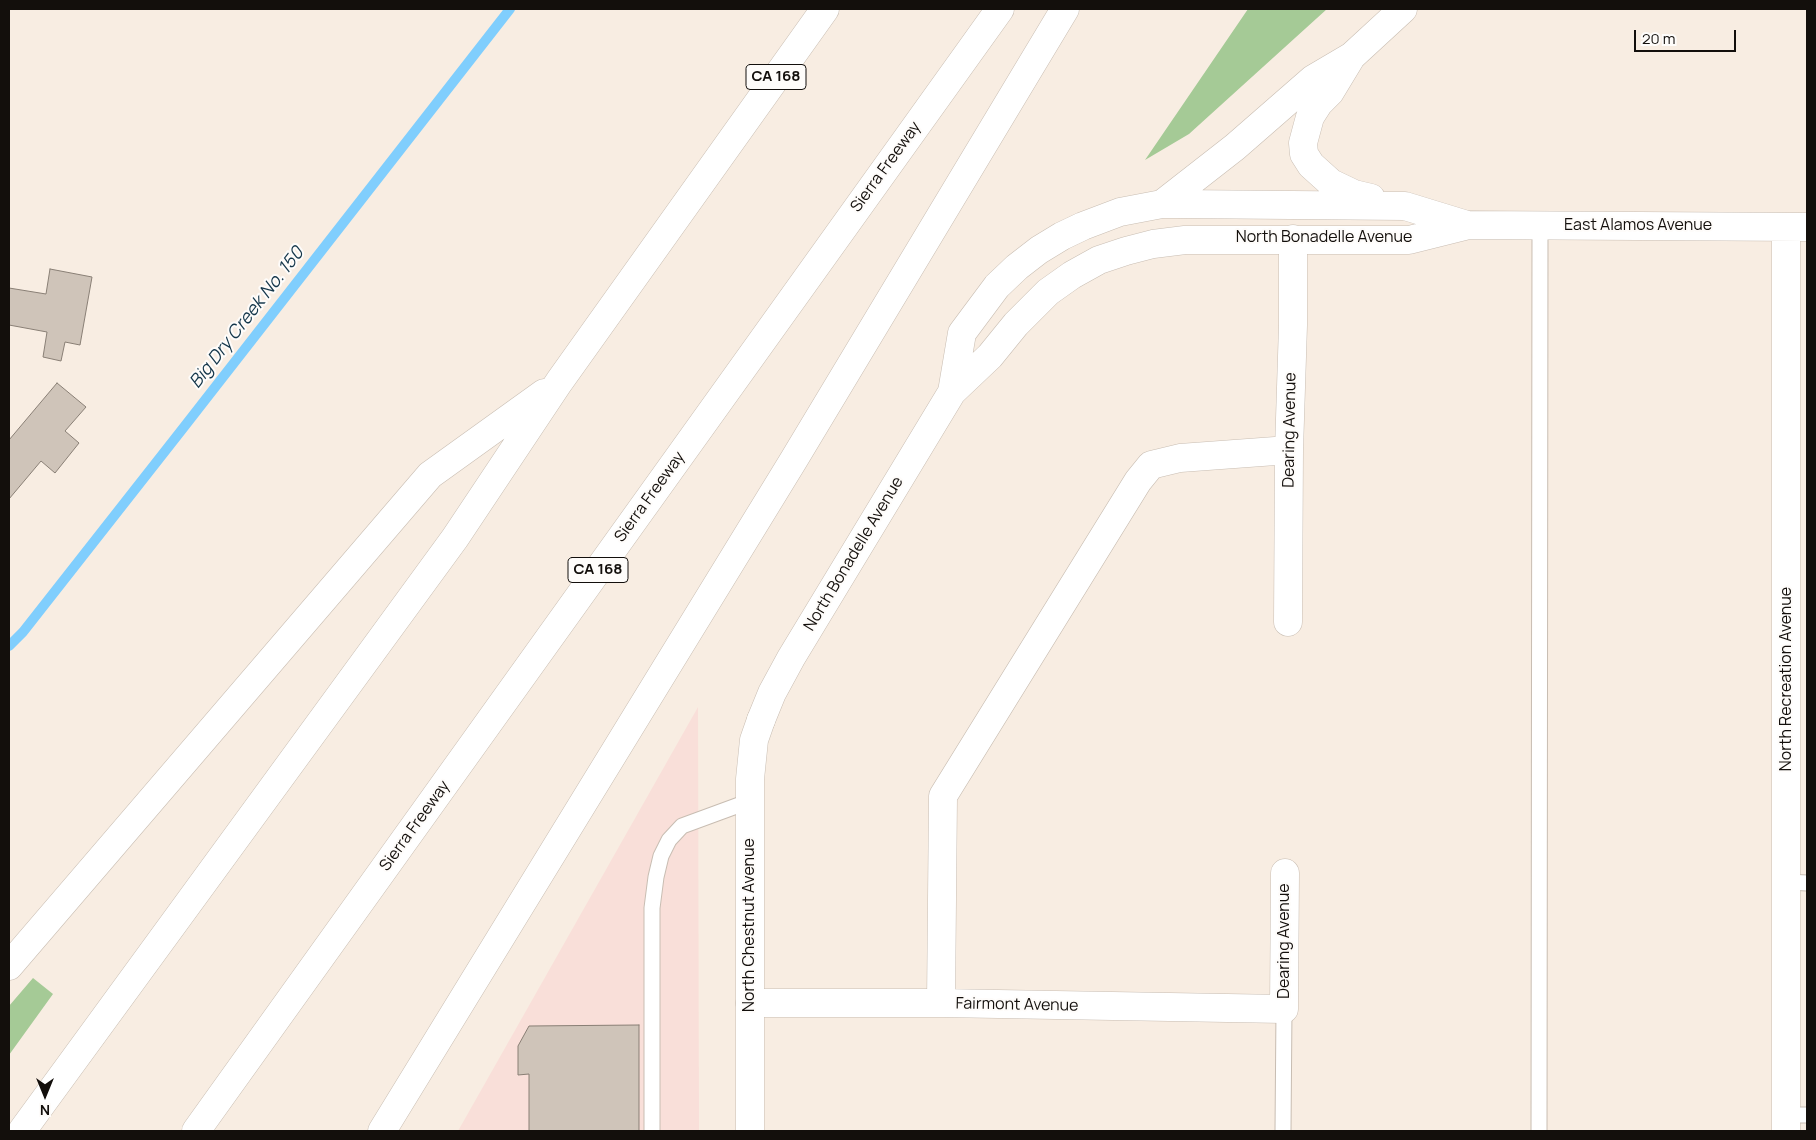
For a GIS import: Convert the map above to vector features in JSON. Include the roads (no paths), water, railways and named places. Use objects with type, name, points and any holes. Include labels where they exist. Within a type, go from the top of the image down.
[{"type":"main road","name":"CA 168","points":[[22,1131],[455,538],[559,382],[825,9]]},
{"type":"main road","name":"Sierra Freeway","points":[[196,1131],[1000,9]]},
{"type":"main road","points":[[382,1131],[793,461],[1065,9]]},
{"type":"main road","name":"North Bonadelle Avenue","points":[[1162,204],[1235,147],[1313,79],[1352,56],[1404,9]]},
{"type":"main road","points":[[1352,56],[1330,92],[1314,110],[1304,135],[1304,154],[1311,166],[1320,175],[1340,188],[1354,194],[1405,206]]},
{"type":"main road","name":"North Bonadelle Avenue","points":[[952,392],[962,333],[997,286],[1018,266],[1039,250],[1083,226],[1120,212],[1162,204],[1405,206],[1469,225]]},
{"type":"main road","name":"North Bonadelle Avenue","points":[[761,720],[772,694],[799,644],[952,392],[990,356],[1028,310],[1048,292],[1072,275],[1099,260],[1126,250],[1153,244],[1186,240],[1409,240],[1469,225]]},
{"type":"main road","name":"East Alamos Avenue","points":[[1469,225],[1797,227]]},
{"type":"main road","name":"North Recreation Avenue","points":[[1793,1120],[1797,882],[1797,227]]},
{"type":"main road","name":"Dearing Avenue","points":[[1288,622],[1293,239]]},
{"type":"main road","points":[[9,966],[430,475],[559,382]]},
{"type":"main road","points":[[941,1003],[943,796],[1138,481],[1151,465],[1180,458],[1289,450]]},
{"type":"main road","name":"North Chestnut Avenue","points":[[750,1131],[751,760],[754,740],[761,720]]},
{"type":"main road","name":"Dearing Avenue","points":[[1284,1009],[1285,873]]},
{"type":"main road","name":"Fairmont Avenue","points":[[750,1003],[941,1003],[1284,1009]]},
{"type":"lane","points":[[1538,1131],[1540,226]]},
{"type":"lane","points":[[652,1131],[652,908],[661,856],[669,840],[682,826],[750,801]]},
{"type":"lane","points":[[1283,1131],[1284,1009]]},
{"type":"waterway","name":"Big Dry Creek No. 150","points":[[9,646],[23,632],[510,9]]}]
